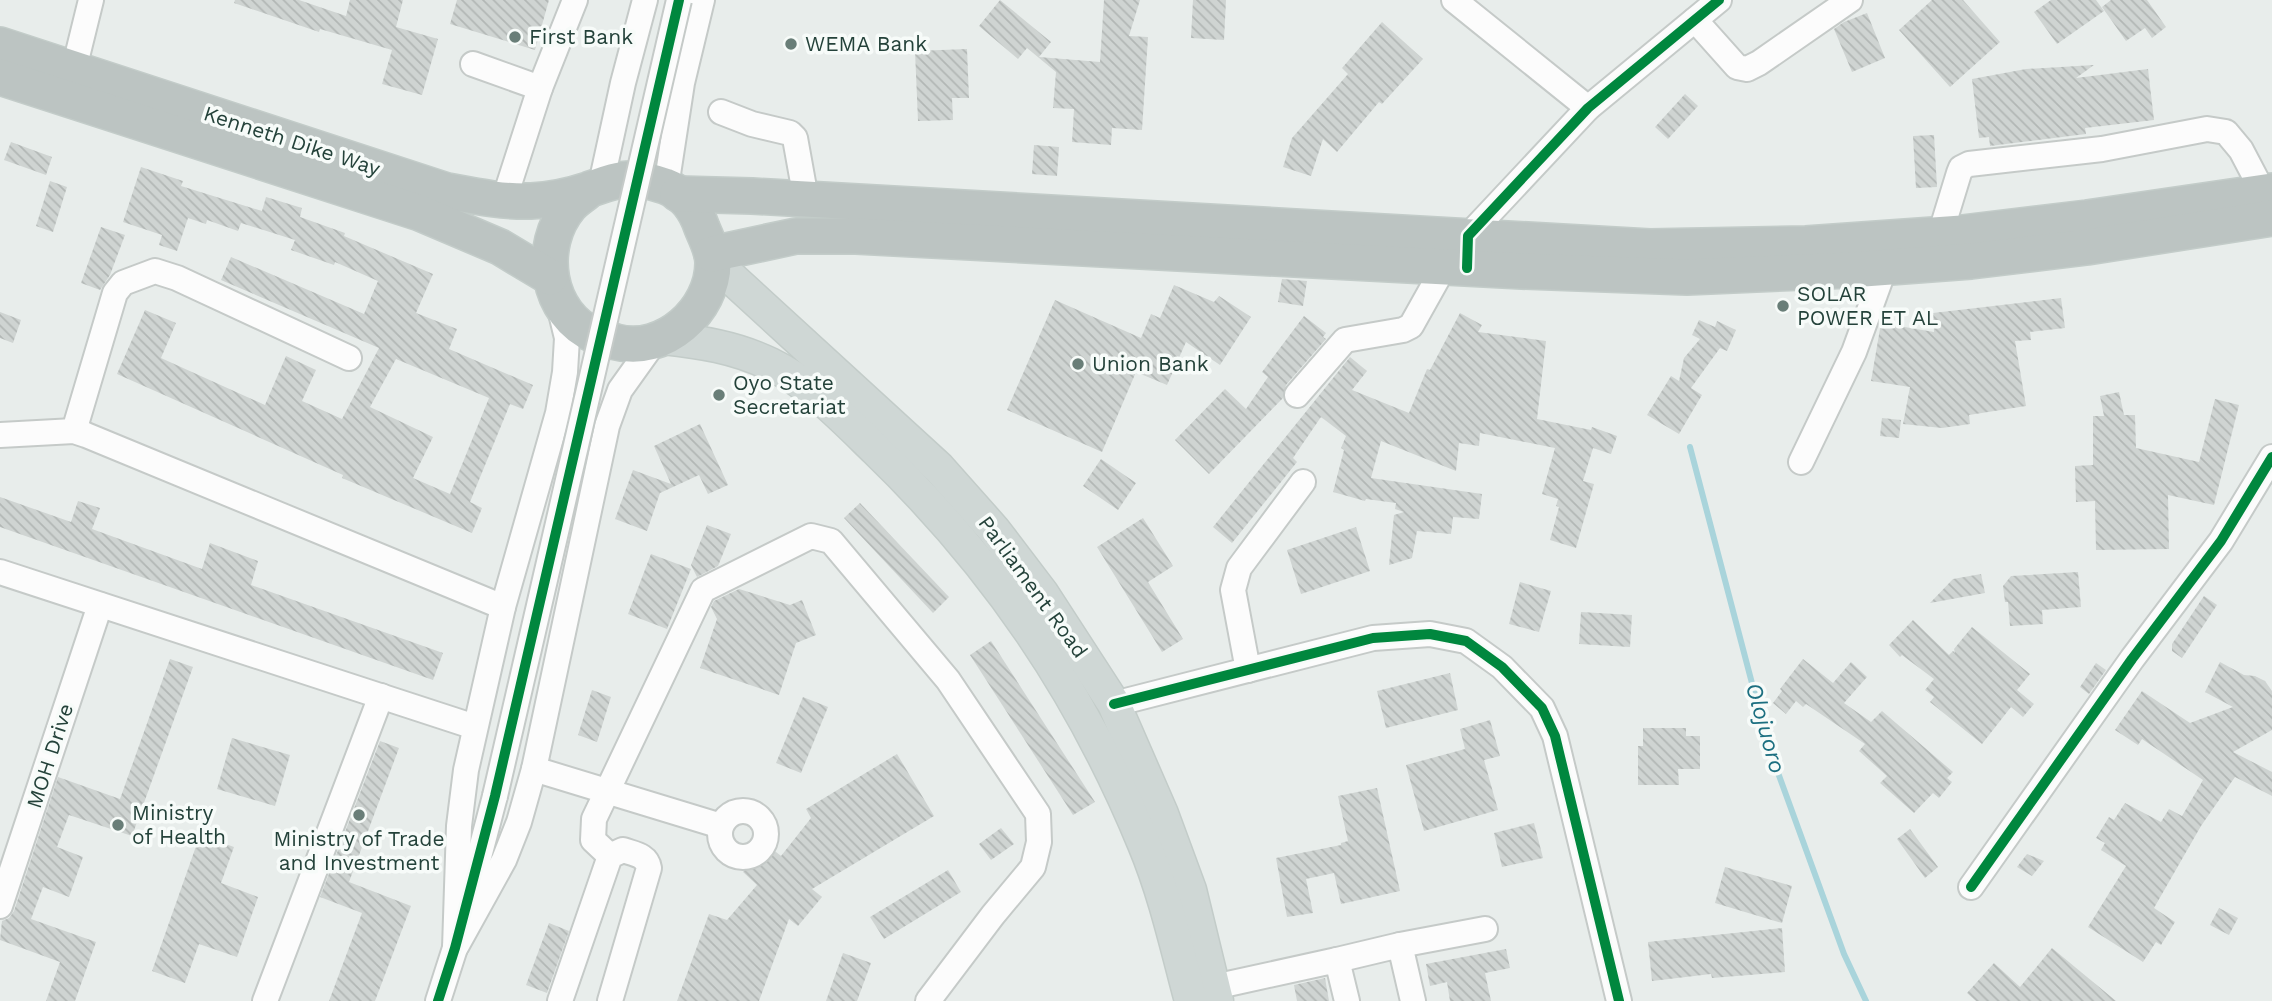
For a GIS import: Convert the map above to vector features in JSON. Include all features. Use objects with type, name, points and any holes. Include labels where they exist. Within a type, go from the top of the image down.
[{"type":"highway","name":"Kenneth Dike Way","points":[[0,45],[447,191],[504,200],[531,201],[561,197],[596,187]]},
{"type":"highway","name":"Kenneth Dike Way","points":[[0,77],[420,213],[500,247],[552,284]]},
{"type":"highway","points":[[672,190],[696,211],[713,258],[710,286],[699,308],[683,326],[659,340],[625,344],[595,336],[570,317],[552,284],[549,251],[556,227],[570,205],[596,187],[634,179],[672,190],[806,199],[1686,277],[1971,261],[2087,247],[2269,200]]},
{"type":"highway","points":[[713,258],[796,236],[1460,257],[1650,247],[1806,244],[1940,235],[2269,200]]},
{"type":"main road","name":"Parliament Road","points":[[713,258],[939,468],[994,530],[1034,582],[1088,661],[1114,704],[1162,814],[1189,890],[1207,996]]},
{"type":"main road","name":"Parliament Road","points":[[659,340],[694,341],[740,351],[772,365],[800,382],[831,407],[909,482],[968,546],[1018,612],[1052,663],[1107,761],[1145,846],[1172,929],[1207,996]]},
{"type":"street","points":[[74,69],[90,0]]},
{"type":"street","points":[[504,200],[540,88],[575,0]]},
{"type":"street","points":[[596,187],[645,0]]},
{"type":"street","points":[[438,1001],[455,948],[495,796],[679,0]]},
{"type":"street","points":[[672,190],[682,83],[702,0]]},
{"type":"street","points":[[1454,0],[1588,108]]},
{"type":"street","points":[[1297,394],[1345,340],[1404,330],[1411,326],[1460,257],[1588,108],[1719,0]]},
{"type":"street","points":[[1695,20],[1737,66],[1747,69],[1759,64],[1850,0]]},
{"type":"street","points":[[473,64],[540,88]]},
{"type":"street","points":[[721,112],[790,134],[795,138],[806,199]]},
{"type":"street","points":[[1940,235],[1961,168],[1969,164],[2102,149],[2207,129],[2226,132],[2241,150],[2269,200]]},
{"type":"street","points":[[1801,462],[1854,352],[1885,267]]},
{"type":"street","points":[[74,431],[115,293],[123,283],[155,271],[177,278],[349,358]]},
{"type":"street","points":[[455,948],[459,825],[466,770],[503,607],[558,413],[565,372],[567,338],[552,284]]},
{"type":"street","points":[[455,948],[504,860],[519,822],[534,769],[607,426],[620,390],[659,340]]},
{"type":"street","points":[[0,435],[74,431],[503,607]]},
{"type":"street","points":[[1971,887],[2132,659],[2221,541],[2272,457]]},
{"type":"street","points":[[1248,670],[1233,590],[1239,568],[1303,482]]},
{"type":"street","points":[[610,856],[593,840],[594,819],[703,590],[811,536],[831,541],[948,680],[1038,814],[1039,842],[1033,867],[993,915],[932,1000]]},
{"type":"street","points":[[0,572],[475,727]]},
{"type":"street","name":"MOH Drive","points":[[0,906],[100,605]]},
{"type":"street","points":[[1114,704],[1373,638],[1430,634],[1466,641],[1502,667],[1542,708],[1555,736],[1619,1001]]},
{"type":"street","points":[[265,1001],[382,696]]},
{"type":"street","points":[[534,769],[721,826]]},
{"type":"street","points":[[560,1001],[610,856],[623,850],[643,857],[648,861],[649,868],[610,1001]]},
{"type":"street","points":[[1207,996],[1307,964],[1485,929]]},
{"type":"street","points":[[1401,945],[1413,1001]]},
{"type":"street","points":[[1337,960],[1347,1001]]},
{"type":"building","points":[[235,0],[299,0],[346,16],[350,0],[403,0],[396,27],[438,39],[422,95],[382,84],[392,50],[320,29],[319,32],[234,3]]},
{"type":"building","name":"First Bank","points":[[457,0],[549,0],[535,50],[450,24]]},
{"type":"building","points":[[1000,0],[1051,42],[1039,57],[1100,62],[1104,0],[1140,0],[1129,36],[1148,37],[1142,130],[1112,128],[1111,145],[1072,142],[1074,109],[1053,108],[1056,72],[1027,48],[1018,59],[979,26]]},
{"type":"building","points":[[1193,0],[1226,0],[1224,40],[1191,38]]},
{"type":"building","points":[[1932,0],[1963,0],[2000,42],[1950,87],[1899,30]]},
{"type":"building","points":[[2051,0],[2096,0],[2104,11],[2057,44],[2034,12]]},
{"type":"building","points":[[2111,0],[2147,0],[2166,27],[2152,38],[2145,28],[2126,41],[2102,7]]},
{"type":"building","points":[[1867,13],[1885,58],[1852,72],[1834,29]]},
{"type":"building","points":[[1382,22],[1423,59],[1382,104],[1379,102],[1337,152],[1323,139],[1311,176],[1283,167],[1292,138],[1348,74],[1342,68]]},
{"type":"building","points":[[967,49],[969,98],[952,98],[953,120],[918,121],[915,51]]},
{"type":"building","points":[[2094,65],[2076,78],[2148,69],[2154,120],[2085,128],[2086,134],[1990,146],[1989,137],[1979,138],[1972,79],[2026,69]]},
{"type":"building","points":[[1685,94],[1698,106],[1668,139],[1655,127]]},
{"type":"building","points":[[1934,135],[1937,187],[1916,188],[1913,136]]},
{"type":"building","points":[[11,142],[52,157],[46,175],[4,160]]},
{"type":"building","points":[[1034,145],[1059,147],[1057,176],[1032,174]]},
{"type":"building","points":[[141,167],[183,181],[181,186],[262,211],[266,197],[302,208],[300,217],[345,233],[344,236],[433,274],[416,313],[457,329],[449,349],[533,385],[523,409],[510,404],[470,502],[482,508],[472,533],[342,478],[343,475],[117,374],[145,310],[176,323],[161,358],[265,405],[286,356],[316,370],[302,401],[342,419],[379,348],[221,280],[231,257],[364,314],[378,281],[335,262],[334,265],[291,250],[295,240],[241,223],[238,231],[207,220],[206,224],[188,218],[177,251],[159,245],[162,235],[123,222]],"holes":[[[396,359],[489,398],[450,494],[413,478],[433,437],[370,407]]]},
{"type":"building","points":[[50,181],[67,187],[53,232],[36,226]]},
{"type":"building","points":[[101,227],[125,235],[110,275],[100,290],[81,283]]},
{"type":"building","points":[[1282,279],[1307,281],[1303,306],[1278,302]]},
{"type":"building","points":[[1174,285],[1214,302],[1219,296],[1251,317],[1220,365],[1186,342],[1167,385],[1136,372],[1102,452],[1007,410],[1055,300],[1141,338],[1151,314],[1160,318]]},
{"type":"building","points":[[2061,298],[2065,328],[2030,332],[2031,340],[2015,341],[2026,406],[1969,415],[1970,424],[1942,428],[1903,424],[1910,387],[1871,381],[1881,323],[1934,332],[1933,313]]},
{"type":"building","points":[[0,312],[21,320],[13,343],[0,338]]},
{"type":"building","points":[[1460,313],[1482,325],[1478,332],[1546,341],[1537,419],[1591,430],[1592,427],[1617,436],[1611,454],[1593,448],[1583,481],[1594,484],[1576,548],[1550,540],[1559,507],[1556,506],[1558,499],[1542,494],[1555,448],[1480,433],[1479,446],[1459,443],[1456,471],[1381,441],[1371,478],[1482,494],[1479,519],[1453,517],[1451,534],[1417,531],[1412,558],[1389,565],[1394,515],[1404,512],[1395,509],[1396,503],[1365,501],[1333,492],[1344,450],[1341,448],[1346,436],[1321,417],[1293,458],[1297,462],[1232,543],[1213,527],[1350,357],[1367,371],[1352,390],[1409,413],[1427,369],[1430,370]]},
{"type":"building","points":[[1304,316],[1326,333],[1323,337],[1326,339],[1286,385],[1283,398],[1209,474],[1175,440],[1225,389],[1246,409],[1268,377],[1262,372]]},
{"type":"building","points":[[1699,320],[1715,327],[1717,321],[1736,330],[1727,351],[1720,348],[1691,388],[1702,395],[1679,434],[1647,415],[1671,376],[1679,381],[1684,358],[1700,339],[1692,335]]},
{"type":"building","points":[[2119,392],[2124,415],[2135,415],[2136,448],[2199,462],[2215,399],[2239,405],[2214,505],[2168,495],[2169,549],[2096,550],[2095,501],[2076,502],[2075,466],[2093,465],[2093,416],[2104,416],[2100,396]]},
{"type":"building","points":[[1882,418],[1901,420],[1899,438],[1880,436]]},
{"type":"building","points":[[700,424],[728,485],[708,494],[699,475],[660,493],[647,531],[615,519],[633,470],[671,484],[654,446]]},
{"type":"building","points":[[1101,459],[1136,483],[1118,510],[1083,486]]},
{"type":"building","points":[[0,497],[71,522],[78,501],[100,508],[92,529],[202,569],[210,543],[258,561],[251,585],[443,653],[433,680],[0,527]]},
{"type":"building","points":[[860,503],[949,597],[933,613],[844,518]]},
{"type":"building","points":[[1143,518],[1173,566],[1148,582],[1183,639],[1162,652],[1097,547]]},
{"type":"building","points":[[707,525],[731,534],[718,566],[697,577],[691,565]]},
{"type":"building","points":[[1356,527],[1370,571],[1301,594],[1287,550]]},
{"type":"building","points":[[651,554],[691,569],[667,629],[628,614]]},
{"type":"building","points":[[2078,572],[2081,607],[2042,610],[2043,624],[2010,626],[2008,602],[2005,602],[2003,586],[2011,576]]},
{"type":"building","points":[[1981,574],[1985,593],[1930,603],[1953,579]]},
{"type":"building","points":[[1520,582],[1551,591],[1539,632],[1509,624]]},
{"type":"building","points":[[739,589],[790,605],[802,600],[816,635],[796,643],[779,695],[700,668],[717,619],[711,607],[714,601]]},
{"type":"building","points":[[2204,596],[2217,605],[2182,658],[2172,651],[2172,644]]},
{"type":"building","points":[[1581,612],[1632,615],[1630,647],[1579,644]]},
{"type":"building","points":[[1913,620],[1949,655],[1953,651],[1955,653],[1954,649],[1972,627],[2030,674],[2017,690],[2034,704],[2023,717],[2011,707],[1982,744],[1930,702],[1934,697],[1925,690],[1934,679],[1902,655],[1900,657],[1889,645]]},
{"type":"building","points":[[991,641],[1095,802],[1073,815],[970,655]]},
{"type":"building","name":"Ministry of Health","points":[[170,659],[193,667],[132,836],[69,815],[57,847],[83,857],[69,897],[43,887],[31,919],[96,942],[75,1001],[46,1001],[60,962],[0,940],[2,921],[9,918],[14,911],[58,777],[120,799]]},
{"type":"building","points":[[1803,659],[1833,683],[1851,662],[1867,677],[1844,703],[1871,722],[1882,711],[1953,772],[1947,778],[1952,782],[1939,798],[1933,793],[1914,813],[1880,783],[1887,776],[1859,751],[1865,744],[1806,704],[1803,707],[1796,701],[1786,714],[1773,703],[1782,691],[1780,689]]},
{"type":"building","points":[[2220,662],[2244,675],[2265,681],[2272,691],[2272,730],[2233,752],[2272,772],[2272,796],[2235,777],[2201,826],[2154,908],[2175,922],[2161,945],[2156,942],[2143,962],[2088,927],[2126,866],[2101,850],[2105,843],[2096,838],[2109,817],[2114,820],[2125,803],[2161,822],[2169,809],[2182,816],[2203,780],[2142,739],[2138,745],[2115,730],[2142,691],[2190,723],[2233,707],[2205,692]]},
{"type":"building","points":[[2096,663],[2106,670],[2089,694],[2080,687]]},
{"type":"building","points":[[1450,673],[1458,710],[1386,728],[1377,691]]},
{"type":"building","points":[[592,690],[611,697],[597,742],[578,735]]},
{"type":"building","points":[[803,697],[828,707],[801,773],[776,763]]},
{"type":"building","points":[[1490,720],[1500,756],[1484,760],[1498,810],[1424,831],[1406,765],[1465,749],[1460,729]]},
{"type":"building","points":[[1643,728],[1686,728],[1686,736],[1700,736],[1700,769],[1678,769],[1679,785],[1638,785],[1638,746],[1643,746]]},
{"type":"building","points":[[232,738],[290,755],[275,806],[217,789]]},
{"type":"building","name":"Ministry of Trade and Investment","points":[[380,741],[399,748],[349,882],[411,906],[375,1001],[329,1001],[362,913],[320,897]]},
{"type":"building","points":[[897,754],[934,816],[812,889],[822,897],[798,926],[789,919],[759,1001],[677,1001],[709,914],[727,920],[757,885],[743,872],[766,844],[781,856],[811,818],[806,809]]},
{"type":"building","points":[[1377,788],[1400,891],[1341,904],[1334,873],[1306,879],[1313,913],[1287,917],[1276,858],[1341,845],[1348,841],[1338,796]]},
{"type":"building","points":[[1534,823],[1543,858],[1502,867],[1494,833]]},
{"type":"building","points":[[1001,828],[1014,844],[991,860],[979,844]]},
{"type":"building","points":[[1910,829],[1938,867],[1925,878],[1897,839]]},
{"type":"building","points":[[200,835],[234,847],[221,883],[258,897],[237,957],[199,944],[185,983],[152,971]]},
{"type":"building","points":[[2027,854],[2044,861],[2032,876],[2017,867]]},
{"type":"building","points":[[1725,867],[1792,886],[1782,923],[1715,903]]},
{"type":"building","points":[[948,870],[961,892],[884,939],[870,917]]},
{"type":"building","points":[[2219,908],[2238,918],[2229,935],[2210,925]]},
{"type":"building","points":[[549,923],[569,931],[547,993],[526,985]]},
{"type":"building","points":[[1782,928],[1785,972],[1712,978],[1711,974],[1652,981],[1648,942]]},
{"type":"building","points":[[2052,948],[2116,1001],[1976,1001],[1967,993],[1994,963],[2020,987]]},
{"type":"building","points":[[1506,949],[1510,968],[1485,973],[1491,1001],[1450,1001],[1447,982],[1430,986],[1426,964]]},
{"type":"building","points":[[843,953],[871,963],[857,1001],[826,1001]]},
{"type":"building","points":[[1325,978],[1329,1001],[1297,1001],[1294,985]]},
{"type":"waterway","name":"Olojuoro","points":[[1690,447],[1769,748],[1844,954],[1866,1001]]},
{"type":"cycle path","points":[[438,1001],[455,948],[495,796],[679,0]]},
{"type":"cycle path","points":[[1467,268],[1468,236],[1588,108],[1719,0]]},
{"type":"cycle path","points":[[1971,887],[2132,659],[2221,541],[2272,457]]},
{"type":"cycle path","points":[[1114,704],[1373,638],[1430,634],[1466,641],[1502,667],[1542,708],[1555,736],[1619,1001]]},
{"type":"place","name":"First Bank","points":[[515,37]]},
{"type":"place","name":"WEMA Bank","points":[[791,44]]},
{"type":"place","name":"SOLAR POWER ET AL","points":[[1783,306]]},
{"type":"place","name":"Union Bank","points":[[1078,364]]},
{"type":"place","name":"Oyo State Secretariat","points":[[719,395]]},
{"type":"place","name":"Ministry of Trade and Investment","points":[[359,815]]},
{"type":"place","name":"Ministry of Health","points":[[118,825]]}]
